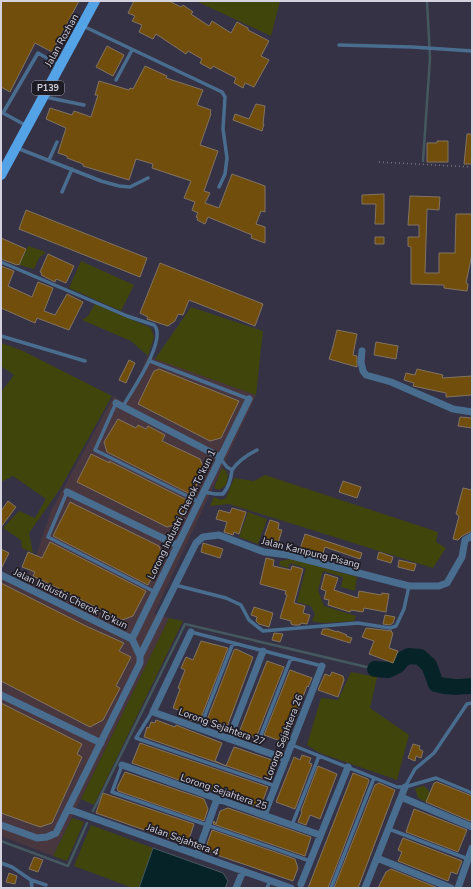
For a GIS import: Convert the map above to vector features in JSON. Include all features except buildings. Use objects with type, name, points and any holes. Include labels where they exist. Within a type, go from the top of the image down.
[{"type":"main road","name":"Jalan Rozhan","points":[[1,175],[96,1]]},
{"type":"street","points":[[362,351],[363,371],[366,375],[391,382],[453,409],[472,412]]},
{"type":"street","name":"Lorong Industri Cherok To'kun 1","points":[[132,639],[249,399]]},
{"type":"street","points":[[119,405],[220,457]]},
{"type":"street","points":[[67,492],[177,545]]},
{"type":"street","name":"Jalan Kampung Pisang","points":[[1,825],[37,838],[47,837],[56,833],[140,663],[140,656],[175,585],[196,543],[203,537],[219,535],[264,552],[288,555],[409,586],[439,586],[447,583],[462,557],[465,540],[472,536]]},
{"type":"street","name":"Jalan Industri Cherok To'kun","points":[[1,575],[132,639]]},
{"type":"street","points":[[153,712],[191,632]]},
{"type":"street","points":[[132,639],[140,656]]},
{"type":"street","points":[[229,739],[263,650]]},
{"type":"street","name":"Lorong Sejahtera 26","points":[[264,815],[322,666]]},
{"type":"street","points":[[1,695],[101,743]]},
{"type":"street","name":"Lorong Sejahtera 27","points":[[153,712],[286,759]]},
{"type":"street","name":"Lorong Sejahtera 25","points":[[122,765],[320,835]]},
{"type":"street","points":[[301,884],[348,767]]},
{"type":"street","points":[[366,888],[405,787]]},
{"type":"street","points":[[401,797],[472,827]]},
{"type":"street","points":[[198,855],[217,799]]},
{"type":"street","name":"Jalan Sejahtera 4","points":[[68,809],[291,888]]},
{"type":"street","points":[[458,888],[472,848]]},
{"type":"street","points":[[377,858],[451,888]]},
{"type":"street","points":[[236,888],[243,871]]},
{"type":"lane","points":[[82,26],[222,92],[225,97],[223,128],[227,158],[225,174],[219,187]]},
{"type":"lane","points":[[339,45],[472,51]]},
{"type":"lane","points":[[116,80],[132,50]]},
{"type":"lane","points":[[28,126],[2,113],[38,53],[60,65]]},
{"type":"lane","points":[[44,97],[84,105]]},
{"type":"lane","points":[[49,160],[57,142]]},
{"type":"lane","points":[[16,147],[101,180],[124,187],[130,187],[148,178]]},
{"type":"lane","points":[[62,192],[72,169]]},
{"type":"lane","points":[[1,262],[127,316],[154,325],[157,328],[158,334],[150,361],[119,405],[95,450],[199,502]]},
{"type":"lane","points":[[1,336],[85,361]]},
{"type":"lane","points":[[150,361],[249,399]]},
{"type":"lane","points":[[204,492],[223,494],[231,479],[232,470],[236,464],[247,455],[257,450]]},
{"type":"lane","points":[[220,457],[227,467],[232,470]]},
{"type":"lane","points":[[67,492],[48,537],[155,592]]},
{"type":"lane","points":[[175,585],[226,598],[241,606],[249,620],[263,632],[280,629],[299,629],[358,623],[390,628],[396,626],[404,609],[409,586]]},
{"type":"lane","points":[[191,632],[322,666]]},
{"type":"lane","points":[[200,728],[233,643]]},
{"type":"lane","points":[[256,748],[291,658]]},
{"type":"lane","points":[[405,787],[415,769],[434,753],[467,704],[472,703]]},
{"type":"lane","points":[[153,712],[136,738],[275,786]]},
{"type":"lane","points":[[291,745],[397,787],[405,787],[436,778],[472,793]]},
{"type":"lane","points":[[292,825],[319,756]]},
{"type":"lane","points":[[122,765],[112,792],[310,861]]},
{"type":"lane","points":[[331,888],[374,778]]},
{"type":"lane","points":[[389,829],[468,859]]},
{"type":"lane","points":[[1,863],[12,867],[31,880],[46,885]]},
{"type":"lane","points":[[31,880],[32,888]]},
{"type":"lane","points":[[267,888],[270,881]]},
{"type":"path","points":[[379,162],[472,167]]},
{"type":"shaded area","points":[[148,356],[256,395],[154,614],[169,618],[53,856],[1,836],[1,571],[24,582],[36,556],[51,511],[114,396],[126,404]]},
{"type":"shaded area","points":[[153,848],[223,873],[228,881],[225,888],[139,888]]},
{"type":"green space","points":[[196,1],[280,1],[271,36]]},
{"type":"green space","points":[[28,246],[46,252],[39,258],[34,269],[19,265]]},
{"type":"green space","points":[[81,261],[134,285],[121,311],[69,288]]},
{"type":"green space","points":[[95,304],[151,328],[154,337],[148,356],[131,341],[82,320],[88,316]]},
{"type":"green space","points":[[191,307],[263,331],[256,395],[155,359]]},
{"type":"green space","points":[[1,343],[21,350],[112,396],[60,489],[29,533],[33,553],[22,548],[21,540],[3,528],[19,511],[35,518],[46,499],[13,476],[1,482],[1,392],[14,375],[1,366]]},
{"type":"green space","points":[[222,468],[226,471],[228,476],[226,485],[219,490],[214,488]]},
{"type":"green space","points":[[265,475],[438,532],[436,542],[446,548],[433,568],[229,504],[210,506],[214,497],[221,500],[226,498],[234,478],[254,481]]},
{"type":"green space","points":[[248,512],[267,519],[258,544],[239,537]]},
{"type":"green space","points":[[291,559],[357,577],[355,591],[341,587],[343,577],[323,571],[318,590],[324,606],[356,616],[354,621],[322,623],[312,621],[315,614],[311,606],[297,602],[306,568],[290,563],[288,568],[279,565],[280,561]]},
{"type":"green space","points":[[169,618],[183,621],[94,805],[81,799]]},
{"type":"green space","points":[[351,672],[377,677],[370,708],[409,735],[397,780],[320,753],[307,745],[321,698],[338,700]]},
{"type":"green space","points":[[424,786],[430,792],[426,802],[418,798],[415,788]]},
{"type":"green space","points":[[72,818],[84,822],[67,861],[53,856]]},
{"type":"green space","points":[[91,825],[153,848],[139,888],[133,888],[74,866]]},
{"type":"waterway","points":[[423,161],[430,58],[427,1]]},
{"type":"waterway","points":[[93,811],[185,624],[375,669]]},
{"type":"waterway","points":[[375,669],[388,670],[398,665],[403,659],[409,656],[420,657],[429,665],[436,684],[450,687],[472,686]]},
{"type":"waterway","points":[[1,841],[68,866],[87,823]]}]
